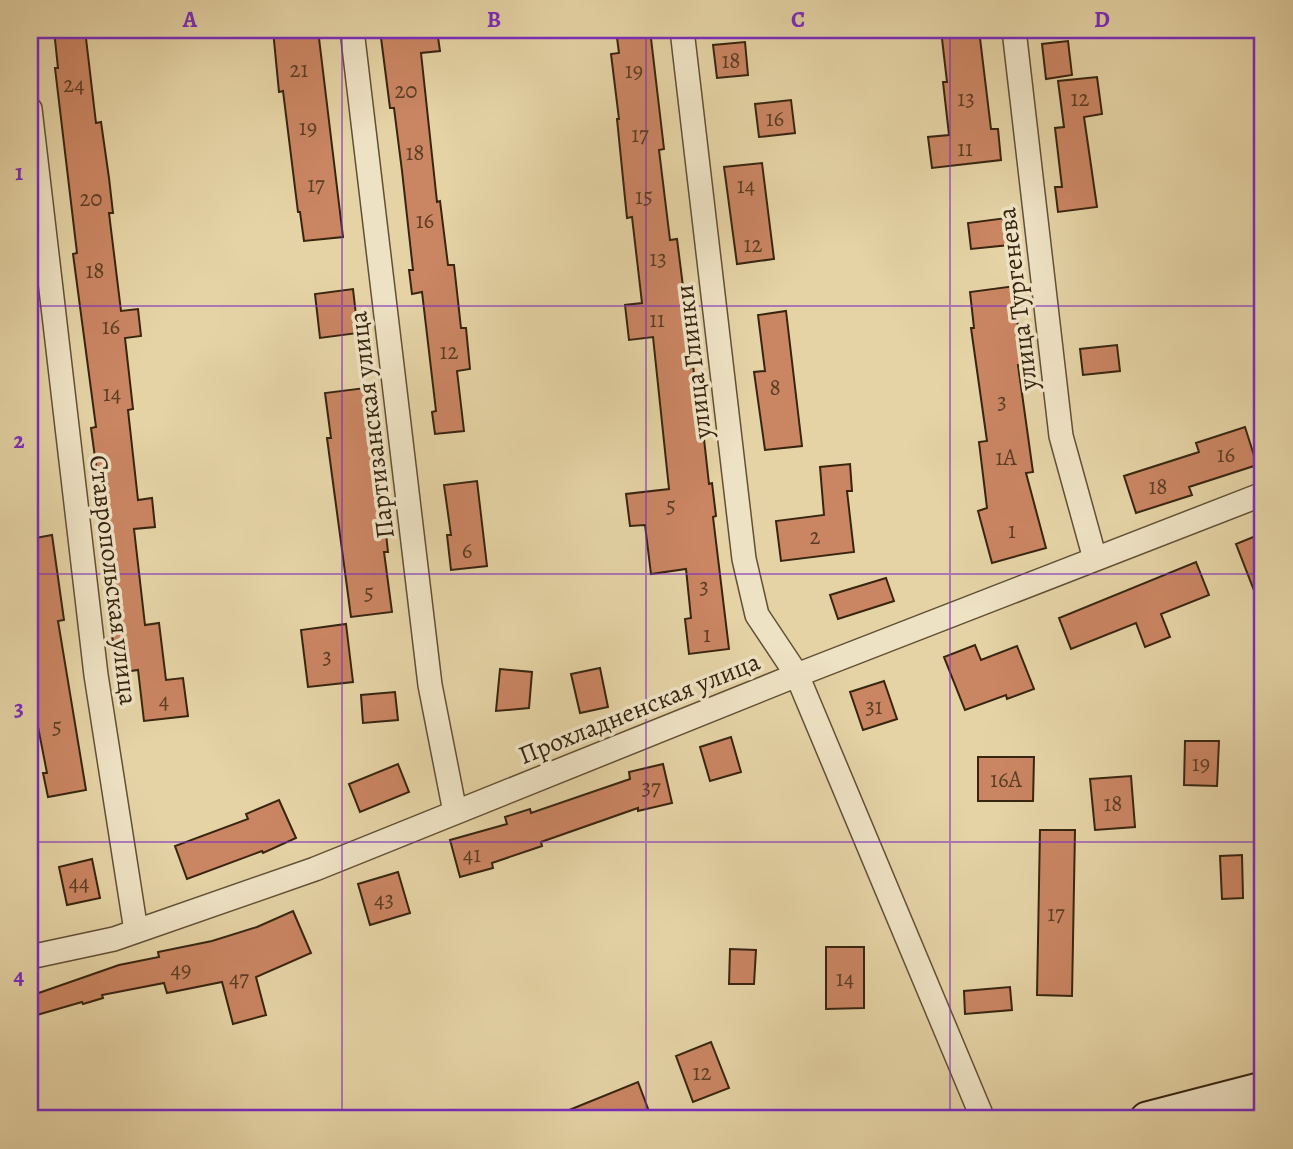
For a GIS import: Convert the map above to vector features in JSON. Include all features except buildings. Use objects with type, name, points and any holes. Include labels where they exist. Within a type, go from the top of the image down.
[{"type":"main road","points":[[1147,1119],[1263,1089]]},
{"type":"street","name":"Партизанская улица","points":[[352,30],[430,685],[455,812]]},
{"type":"street","name":"улица Глинки","points":[[682,30],[744,559],[757,615],[797,675],[984,1119]]},
{"type":"street","name":"улица Тургенева","points":[[1013,30],[1061,436],[1095,559]]},
{"type":"street","name":"Ставропольская улица","points":[[30,110],[96,675],[136,931]]},
{"type":"street","name":"Прохладненская улица","points":[[30,957],[114,939],[315,869],[797,675],[1263,494]]}]
